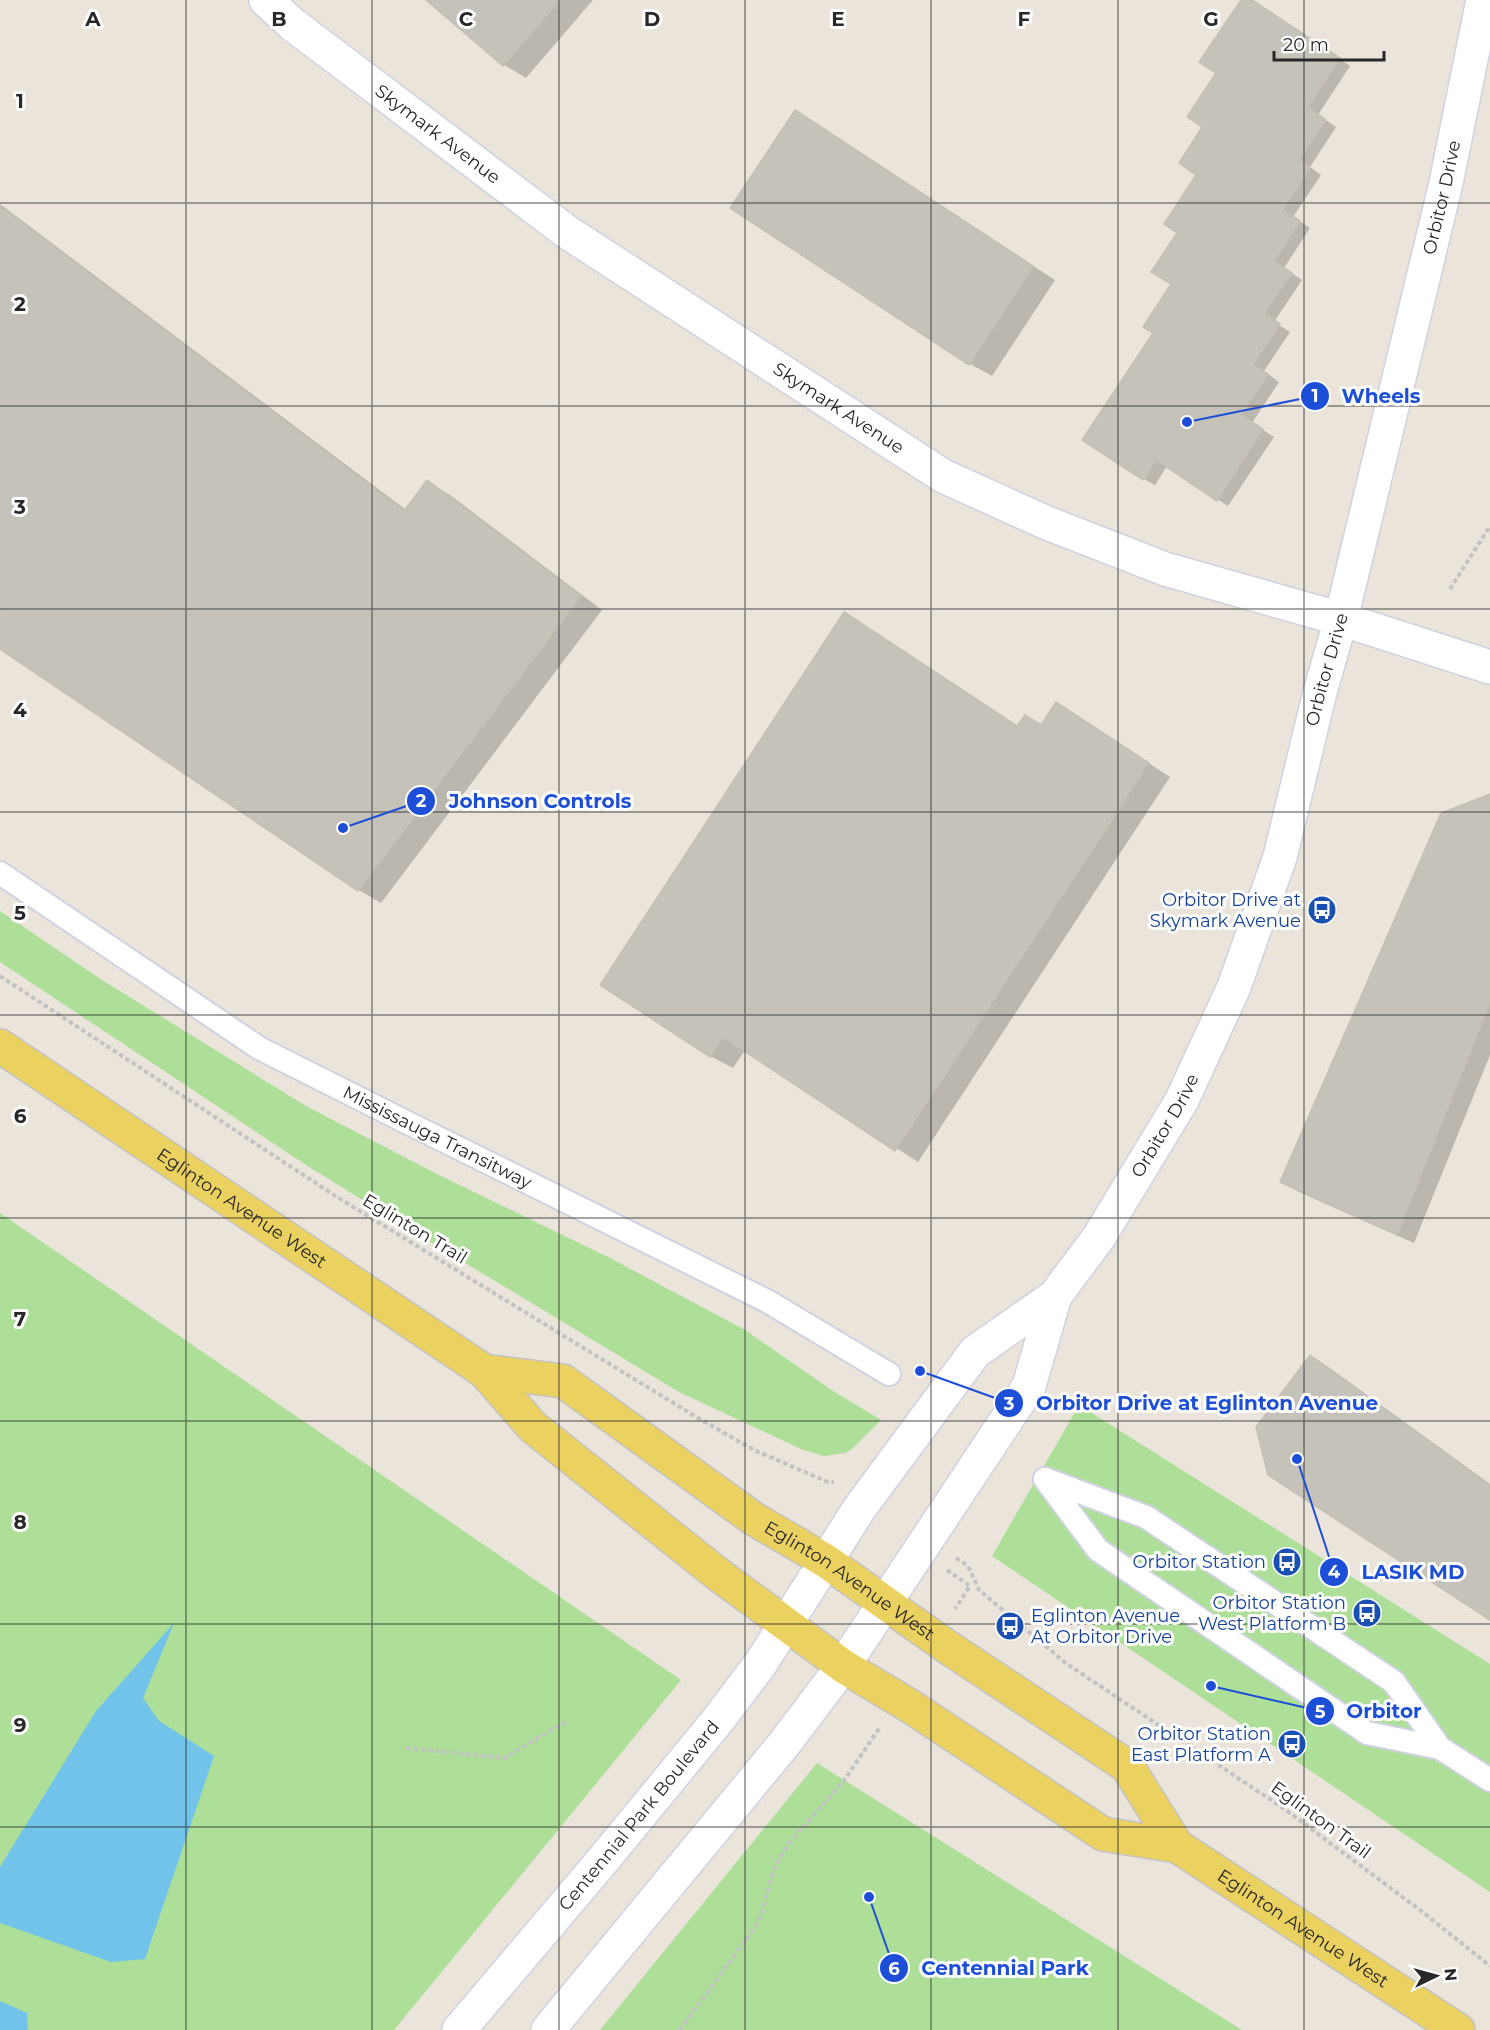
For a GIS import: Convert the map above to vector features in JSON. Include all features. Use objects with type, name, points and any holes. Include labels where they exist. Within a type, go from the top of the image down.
[{"type":"main road","name":"Eglinton Avenue West","points":[[0,1046],[484,1371],[533,1427],[719,1575],[843,1666],[910,1706],[1103,1834],[1177,1846],[1458,2030]]},
{"type":"main road","name":"Eglinton Avenue West","points":[[484,1371],[563,1381],[754,1519],[826,1562],[877,1616],[1127,1766],[1177,1846]]},
{"type":"street","name":"Skymark Avenue","points":[[266,0],[292,24],[567,232],[943,476],[1047,523],[1165,569],[1341,619],[1490,667]]},
{"type":"street","name":"Orbitor Drive","points":[[807,1591],[859,1509],[975,1352],[1055,1296],[1099,1237],[1182,1100],[1234,987],[1280,857],[1320,692],[1341,619],[1446,183],[1483,0]]},
{"type":"street","name":"Orbitor Drive","points":[[877,1616],[1029,1386],[1055,1296]]},
{"type":"street","name":"Centennial Park Boulevard","points":[[459,2030],[718,1720],[762,1664],[807,1591]]},
{"type":"street","points":[[548,2030],[784,1744],[843,1666],[877,1616]]},
{"type":"lane","name":"Mississauga Transitway","points":[[0,873],[259,1047],[418,1129],[767,1301],[889,1374]]},
{"type":"lane","points":[[1440,1748],[1394,1682],[1146,1517],[1045,1479],[1098,1550],[1358,1727],[1367,1733],[1440,1748],[1490,1780]]},
{"type":"path","points":[[1450,589],[1490,526]]},
{"type":"path","name":"Eglinton Trail","points":[[0,976],[337,1197],[693,1415],[754,1450],[828,1482]]},
{"type":"path","name":"Eglinton Trail","points":[[968,1566],[979,1590],[1067,1664],[1283,1808],[1420,1910],[1490,1966]]},
{"type":"path","points":[[406,1748],[504,1758],[565,1722]]},
{"type":"path","points":[[680,2030],[755,1927],[761,1916],[774,1868],[790,1842],[843,1782],[876,1734]]},
{"type":"green space","points":[[0,911],[102,980],[306,1106],[437,1174],[610,1258],[745,1330],[833,1391],[881,1420],[852,1449],[845,1453],[824,1456],[801,1449],[679,1392],[309,1167],[0,962]]},
{"type":"green space","points":[[0,1213],[681,1680],[394,2030],[0,2030]]},
{"type":"green space","points":[[1079,1405],[1490,1664],[1490,1892],[992,1556]]},
{"type":"green space","points":[[817,1763],[1242,2030],[600,2030]]},
{"type":"water","points":[[174,1623],[143,1698],[159,1721],[214,1756],[145,1959],[111,1962],[0,1923],[0,1867],[96,1711]]},
{"type":"water","points":[[0,2001],[27,2013],[28,2030],[0,2030]]},
{"type":"building","points":[[426,0],[560,0],[503,66]]},
{"type":"building","points":[[1241,0],[1252,0],[1340,58],[1308,107],[1326,120],[1299,160],[1310,168],[1283,210],[1300,221],[1274,261],[1292,273],[1264,314],[1280,324],[1253,364],[1268,374],[1241,415],[1263,429],[1217,501],[1156,460],[1143,480],[1082,440],[1153,333],[1143,327],[1171,284],[1151,272],[1177,233],[1164,224],[1196,175],[1179,163],[1202,127],[1187,117],[1216,73],[1199,62]]},
{"type":"building","points":[[795,110],[1033,266],[969,365],[730,208]]},
{"type":"building","points":[[0,206],[404,511],[427,480],[581,596],[358,891],[0,649]]},
{"type":"building","points":[[844,612],[1017,726],[1025,715],[1041,725],[1056,702],[1149,763],[895,1151],[723,1037],[710,1057],[600,985]]},
{"type":"building","points":[[1490,794],[1490,1003],[1397,1235],[1280,1182],[1441,813]]},
{"type":"building","points":[[1310,1355],[1490,1485],[1490,1620],[1268,1475],[1256,1427]]},
{"type":"place","name":"Wheels","points":[[1187,422]]},
{"type":"place","name":"Johnson Controls","points":[[343,828]]},
{"type":"place","name":"Orbitor Drive at Skymark Avenue","points":[[1322,910]]},
{"type":"place","name":"Orbitor Drive at Eglinton Avenue","points":[[920,1371]]},
{"type":"place","name":"LASIK MD","points":[[1297,1459]]},
{"type":"place","name":"Orbitor Station","points":[[1287,1562]]},
{"type":"place","name":"Orbitor Station West Platform B","points":[[1367,1613]]},
{"type":"place","name":"Eglinton Avenue At Orbitor Drive","points":[[1010,1626]]},
{"type":"place","name":"Orbitor","points":[[1211,1686]]},
{"type":"place","name":"Orbitor Station East Platform A","points":[[1292,1744]]},
{"type":"place","name":"Centennial Park","points":[[869,1897]]}]
